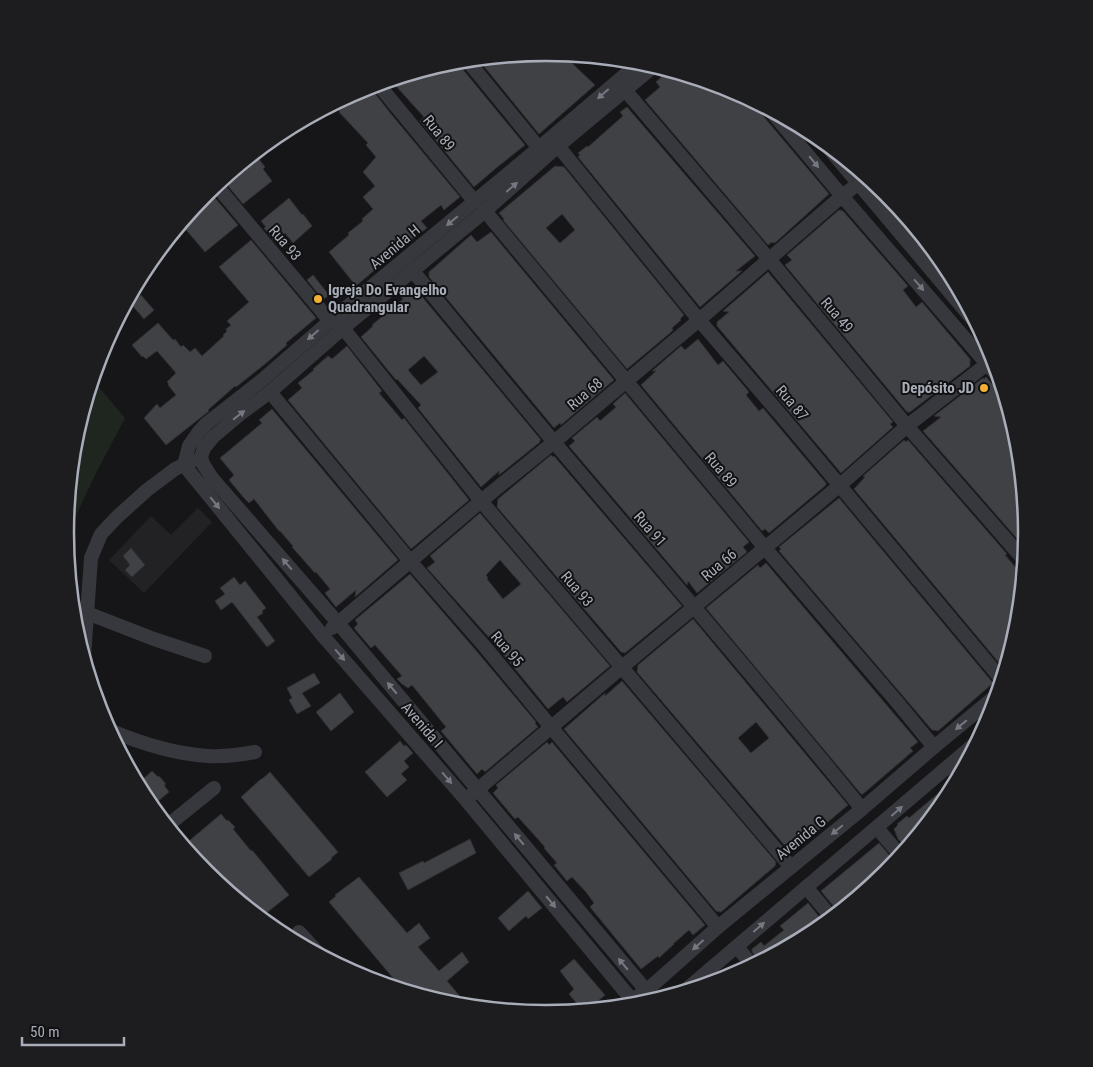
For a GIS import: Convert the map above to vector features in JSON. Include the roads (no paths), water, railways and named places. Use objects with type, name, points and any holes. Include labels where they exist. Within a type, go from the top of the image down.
[{"type":"street","points":[[473,67],[539,148]]},
{"type":"street","name":"Avenida H","points":[[202,460],[204,448],[213,437],[270,392],[412,270],[480,207],[539,148],[632,69]]},
{"type":"street","name":"Avenida H","points":[[184,465],[189,446],[203,428],[330,321],[558,146],[647,72]]},
{"type":"street","name":"Rua 89","points":[[383,90],[765,548],[934,747]]},
{"type":"street","name":"Rua 49","points":[[625,90],[769,258],[907,426],[1018,553]]},
{"type":"street","points":[[782,125],[842,196],[981,350]]},
{"type":"street","name":"Rua 87","points":[[558,146],[699,320],[997,674]]},
{"type":"street","name":"Rua 68","points":[[323,636],[861,181]]},
{"type":"street","name":"Rua 93","points":[[221,192],[330,321]]},
{"type":"street","points":[[874,194],[956,298]]},
{"type":"street","name":"Rua 91","points":[[412,270],[554,442],[810,744],[862,809]]},
{"type":"street","name":"Rua 93","points":[[343,328],[481,501],[791,868]]},
{"type":"street","name":"Rua 66","points":[[466,800],[840,486],[907,426],[986,362]]},
{"type":"street","name":"Rua 95","points":[[270,392],[718,927]]},
{"type":"street","points":[[85,636],[91,558],[101,534],[147,490],[175,468],[202,460]]},
{"type":"street","name":"Avenida I","points":[[202,460],[212,478],[338,623],[650,994]]},
{"type":"street","name":"Avenida I","points":[[184,465],[323,636],[466,800],[627,999]]},
{"type":"street","points":[[87,612],[154,639],[205,656]]},
{"type":"street","name":"Avenida G","points":[[653,994],[718,927],[987,703]]},
{"type":"street","points":[[119,734],[168,750],[208,756],[255,752]]},
{"type":"street","points":[[694,982],[964,753]]},
{"type":"street","points":[[951,764],[955,769]]},
{"type":"street","points":[[172,822],[214,788]]},
{"type":"street","points":[[877,828],[896,851]]},
{"type":"street","points":[[806,887],[828,913]]},
{"type":"street","points":[[299,932],[306,939]]},
{"type":"street","points":[[737,947],[748,960]]},
{"type":"place","name":"Igreja Do Evangelho Quadrangular","points":[[318,299]]},
{"type":"place","name":"Depósito JD","points":[[984,388]]}]
